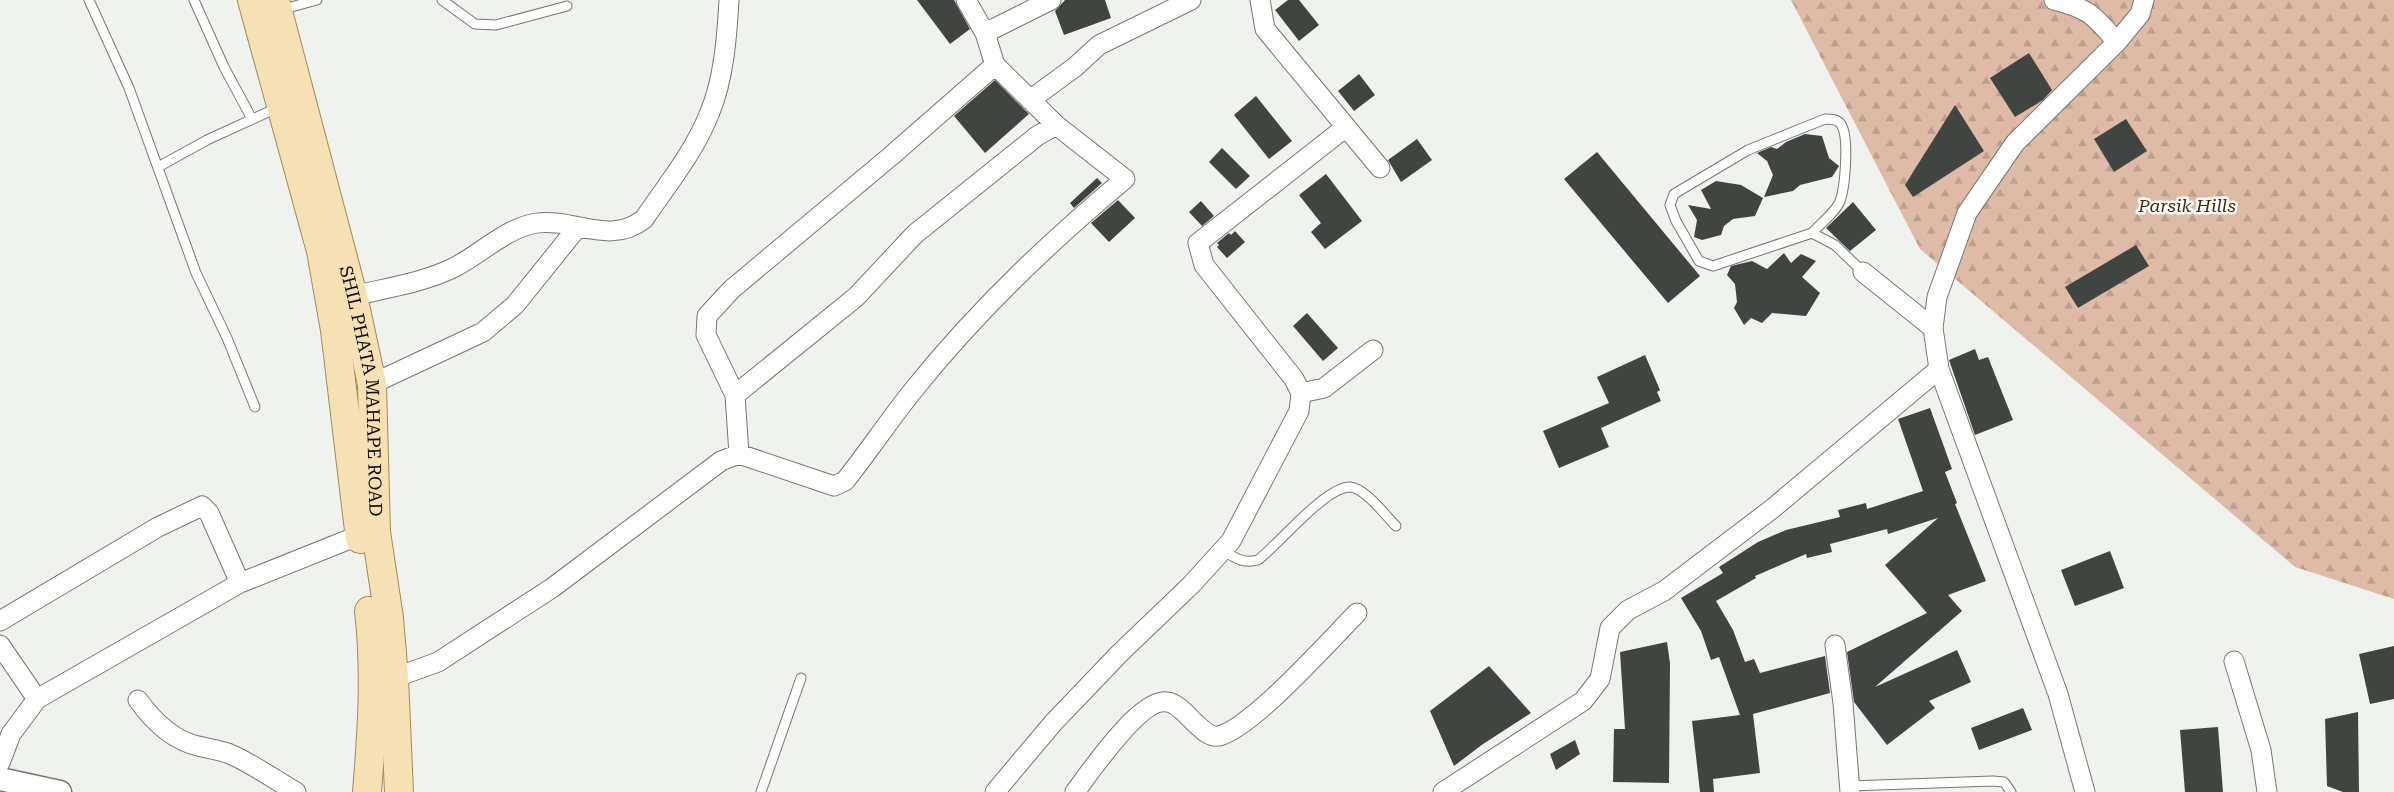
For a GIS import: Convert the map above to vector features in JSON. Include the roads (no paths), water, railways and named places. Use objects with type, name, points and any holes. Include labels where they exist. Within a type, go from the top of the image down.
[{"type":"main road","name":"SHIL PHATA MAHAPE ROAD","points":[[252,0],[291,102],[353,296],[372,384],[368,534],[373,712],[367,792]]},
{"type":"main road","name":"SHIL PHATA MAHAPE ROAD","points":[[276,5],[291,102],[335,330],[368,534],[389,618],[394,678],[399,792]]},
{"type":"street","points":[[353,296],[447,271],[510,233],[536,223],[555,223],[576,228],[614,231],[633,228],[644,219],[693,146],[711,112],[721,70],[729,0]]},
{"type":"street","points":[[394,678],[438,662],[552,588],[721,461],[739,454],[834,486],[845,481],[912,392],[974,322],[1043,250],[1125,180],[1056,125],[995,64],[985,33],[966,0]]},
{"type":"street","points":[[985,33],[1051,0]]},
{"type":"street","points":[[1030,100],[1075,67],[1099,46],[1191,0]]},
{"type":"street","points":[[1260,0],[1265,29],[1380,168]]},
{"type":"street","points":[[2054,0],[2078,6],[2090,13],[2117,42]]},
{"type":"street","points":[[2085,792],[2058,694],[1939,369],[1933,328],[1937,296],[1968,213],[2015,143],[2117,42],[2140,14],[2144,0]]},
{"type":"street","points":[[739,454],[735,395],[706,334],[707,316],[732,289],[891,156],[995,64]]},
{"type":"street","points":[[735,395],[856,297],[915,234],[1038,136],[1056,125]]},
{"type":"street","points":[[996,792],[1053,723],[1120,653],[1191,585],[1231,541],[1299,411],[1301,393],[1277,356],[1204,264],[1198,243],[1346,127]]},
{"type":"street","points":[[372,384],[483,332],[515,305],[576,228]]},
{"type":"street","points":[[1862,272],[1933,328]]},
{"type":"street","points":[[1301,393],[1324,388],[1373,350]]},
{"type":"street","points":[[1442,792],[1583,701],[1600,680],[1610,628],[1628,610],[1664,591],[1772,509],[1939,369]]},
{"type":"street","points":[[0,621],[158,527],[202,506],[209,513],[240,583]]},
{"type":"street","points":[[0,764],[11,734],[37,699],[240,583],[368,534]]},
{"type":"street","points":[[1075,792],[1128,725],[1153,704],[1167,702],[1178,707],[1207,734],[1215,737],[1222,735],[1234,729],[1267,703],[1357,613]]},
{"type":"street","points":[[0,645],[37,699]]},
{"type":"street","points":[[1835,646],[1843,703],[1850,789]]},
{"type":"street","points":[[2234,661],[2261,750],[2267,792]]},
{"type":"street","points":[[138,700],[161,727],[177,738],[195,746],[232,755],[296,792]]},
{"type":"street","points":[[0,779],[60,792]]},
{"type":"lane","points":[[89,0],[129,88],[196,273],[255,407]]},
{"type":"lane","points":[[194,0],[224,68],[252,119]]},
{"type":"lane","points":[[276,5],[317,0]]},
{"type":"lane","points":[[442,0],[475,24],[496,25],[567,6]]},
{"type":"lane","points":[[158,167],[207,140],[291,102]]},
{"type":"lane","points":[[1812,233],[1840,200],[1846,142],[1839,122],[1832,119],[1825,119],[1748,150],[1674,194],[1670,205],[1676,221],[1699,261],[1713,266],[1812,233],[1835,244],[1862,272]]},
{"type":"lane","points":[[1222,550],[1241,561],[1258,560],[1318,503],[1336,491],[1350,487],[1366,494],[1396,526]]},
{"type":"lane","points":[[761,792],[801,678]]},
{"type":"lane","points":[[1850,789],[1993,780],[2004,782],[2011,792]]},
{"type":"park label","name":"Parsik Hills","points":[[2187,206]]}]
